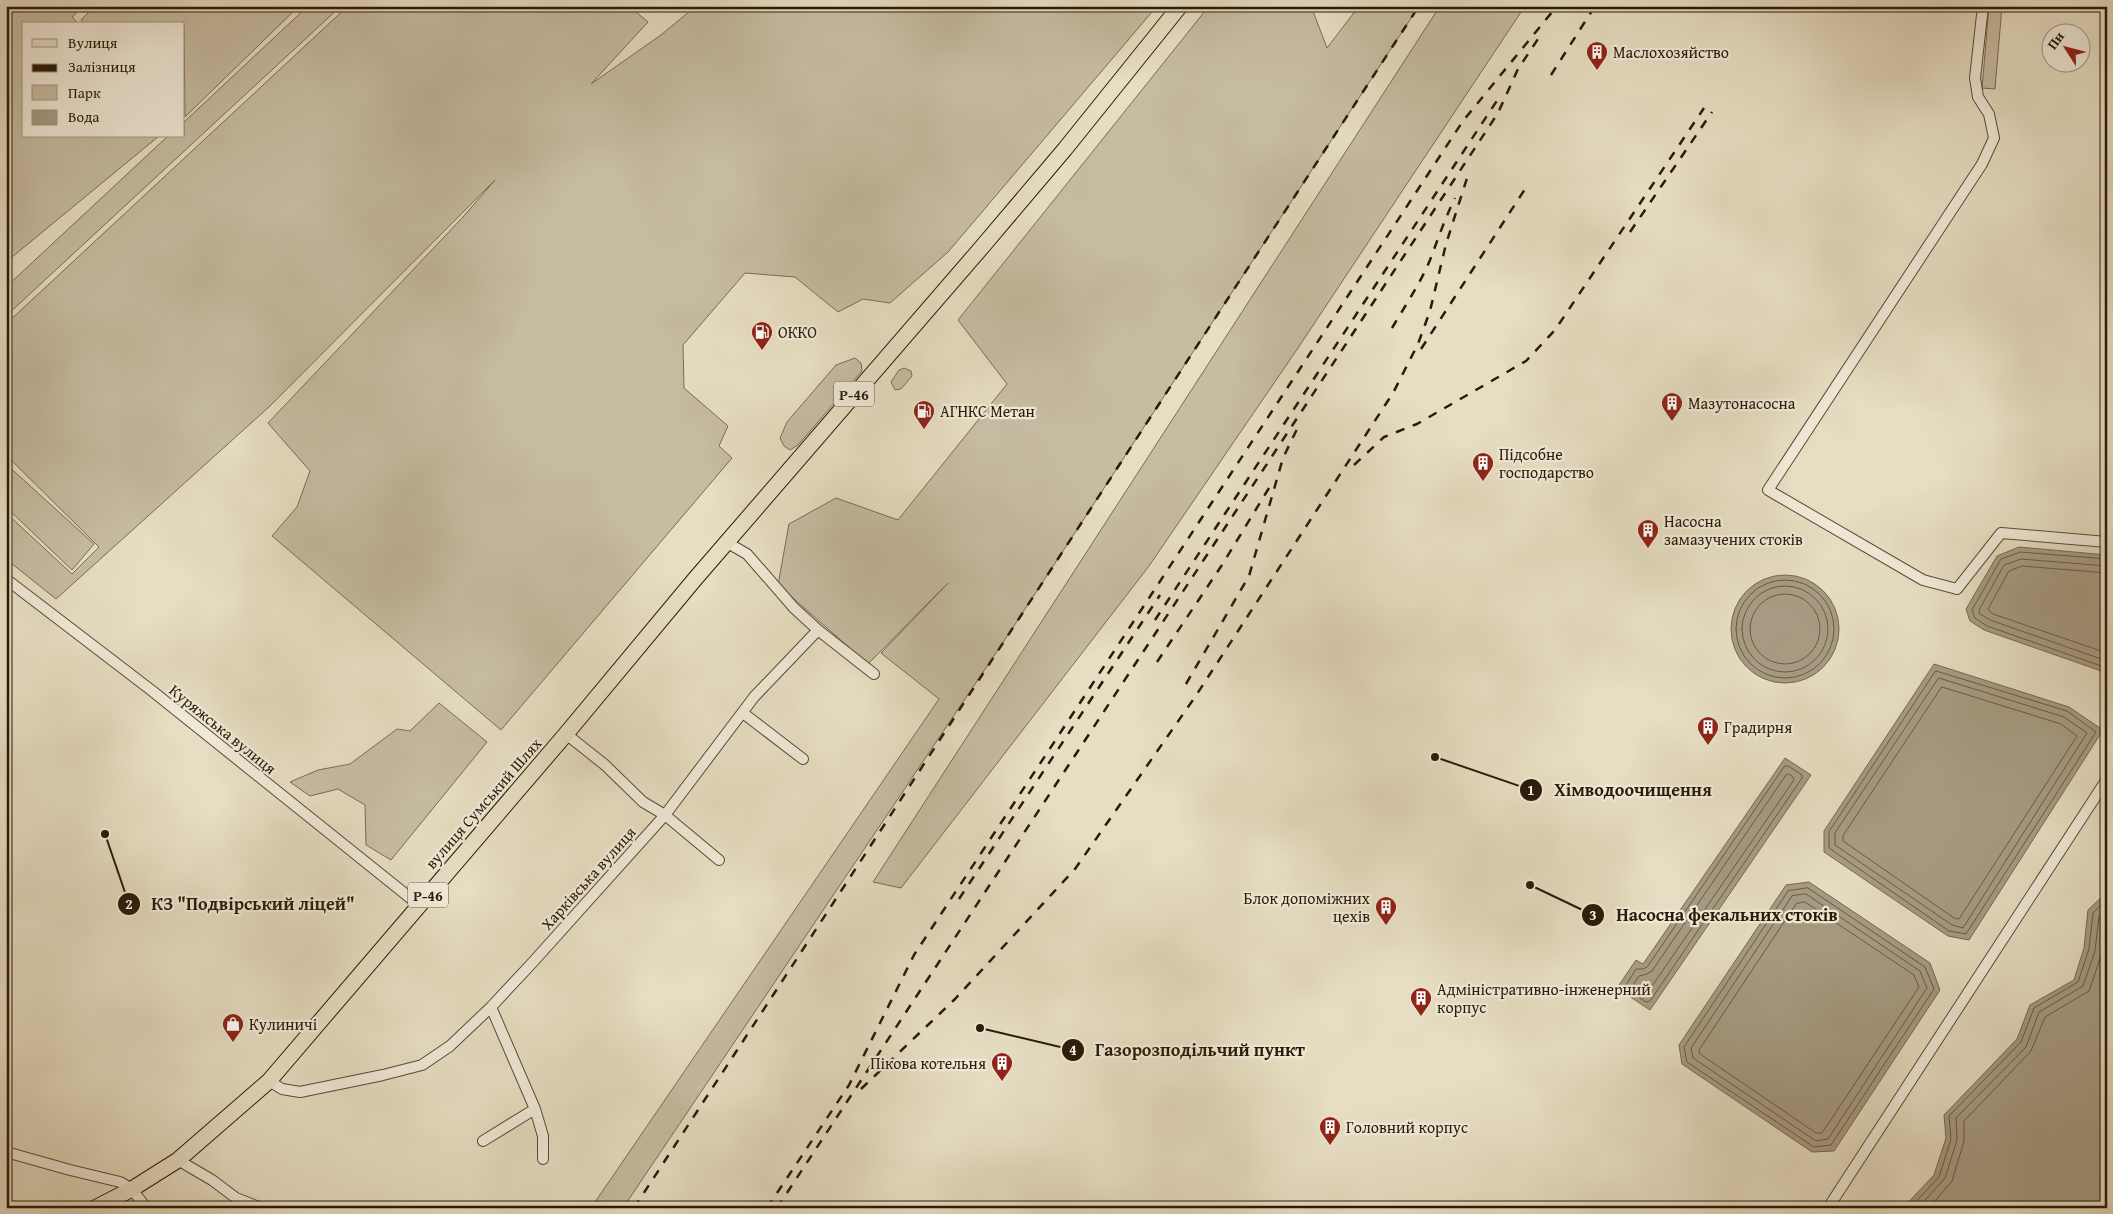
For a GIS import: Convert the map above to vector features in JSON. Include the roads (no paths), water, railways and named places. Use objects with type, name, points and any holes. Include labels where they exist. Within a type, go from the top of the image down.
[{"type":"main road","name":"Р-46","points":[[726,542],[982,247],[1065,149],[1180,6]]},
{"type":"main road","name":"вулиця Сумський Шлях","points":[[95,1208],[132,1189],[178,1160],[268,1081],[566,734],[726,542]]},
{"type":"street","points":[[1983,6],[1975,78],[1978,98],[1989,114],[1994,138],[1982,164],[1768,490],[1923,580],[1957,589],[2001,533],[2107,542]]},
{"type":"street","points":[[726,542],[747,554],[794,608],[818,630],[874,674]]},
{"type":"street","name":"Куряжська вулиця","points":[[6,579],[151,690],[419,905]]},
{"type":"street","name":"Харківська вулиця","points":[[268,1081],[282,1089],[300,1092],[383,1075],[422,1064],[450,1046],[490,1007],[665,815],[754,697],[818,630]]},
{"type":"street","points":[[743,713],[803,759]]},
{"type":"street","points":[[566,734],[605,765],[643,802],[665,815],[719,860]]},
{"type":"street","points":[[1828,1208],[2107,779]]},
{"type":"street","points":[[490,1007],[535,1110],[543,1136],[543,1159]]},
{"type":"street","points":[[483,1141],[535,1110]]},
{"type":"street","points":[[6,1152],[120,1182],[132,1189],[146,1208]]},
{"type":"street","points":[[178,1160],[212,1180],[236,1198],[261,1208]]},
{"type":"water","points":[[2019,547],[2107,555],[2107,673],[1984,630],[1970,621],[1966,609],[1997,556]]},
{"type":"water","points":[[1785,575],[1806,579],[1823,591],[1835,608],[1839,629],[1835,650],[1823,667],[1806,679],[1785,683],[1764,679],[1747,667],[1735,650],[1731,629],[1735,608],[1747,591],[1764,579]]},
{"type":"water","points":[[1934,664],[2069,707],[2103,730],[1969,940],[1948,936],[1824,852],[1824,831]]},
{"type":"water","points":[[1785,758],[1811,775],[1650,1010],[1617,988],[1636,960],[1643,964]]},
{"type":"water","points":[[1809,882],[1930,963],[1940,990],[1834,1151],[1812,1152],[1682,1064],[1679,1045],[1786,885]]},
{"type":"water","points":[[2107,892],[2107,1208],[1903,1208],[1934,1175],[1946,1138],[1944,1115],[2017,1039],[2030,1005],[2074,980],[2084,948],[2088,910]]},
{"type":"railway","points":[[634,1208],[1419,6]]},
{"type":"railway","points":[[767,1208],[849,1085],[914,955],[1463,121],[1557,6]]},
{"type":"railway","points":[[1551,75],[1595,6]]},
{"type":"railway","points":[[777,1208],[1498,113],[1518,69],[1538,39]]},
{"type":"railway","points":[[1155,620],[1500,96]]},
{"type":"railway","points":[[1354,465],[1384,437],[1417,424],[1526,361],[1555,330],[1704,108]]},
{"type":"railway","points":[[1630,232],[1712,112]]},
{"type":"railway","points":[[861,1089],[955,999],[1075,869],[1195,697],[1393,393],[1418,344],[1430,311],[1446,244],[1468,175]]},
{"type":"railway","points":[[1421,349],[1527,186]]},
{"type":"railway","points":[[1392,328],[1426,269],[1455,198]]},
{"type":"railway","points":[[1186,684],[1249,576],[1283,458],[1299,425]]},
{"type":"railway","points":[[1157,662],[1222,565],[1269,488]]},
{"type":"railway","points":[[959,899],[1160,595]]},
{"type":"place","name":"Маслохозяйство","points":[[1597,71]]},
{"type":"place","name":"ОККО","points":[[762,351]]},
{"type":"place","name":"Мазутонасосна","points":[[1672,422]]},
{"type":"place","name":"АГНКС Метан","points":[[924,430]]},
{"type":"place","name":"Підсобне господарство","points":[[1483,482]]},
{"type":"place","name":"Насосна замазучених стоків","points":[[1648,549]]},
{"type":"place","name":"Градирня","points":[[1708,746]]},
{"type":"place","name":"Хімводоочищення","points":[[1435,757]]},
{"type":"place","name":"КЗ \"Подвірський ліцей\"","points":[[105,834]]},
{"type":"place","name":"Насосна фекальних стоків","points":[[1530,885]]},
{"type":"place","name":"Блок допоміжних цехів","points":[[1386,926]]},
{"type":"place","name":"Адміністративно-інженерний корпус","points":[[1421,1017]]},
{"type":"place","name":"Газорозподільчий пункт","points":[[980,1028]]},
{"type":"place","name":"Кулиничі","points":[[233,1043]]},
{"type":"place","name":"Пікова котельня","points":[[1002,1082]]},
{"type":"place","name":"Головний корпус","points":[[1330,1146]]}]
